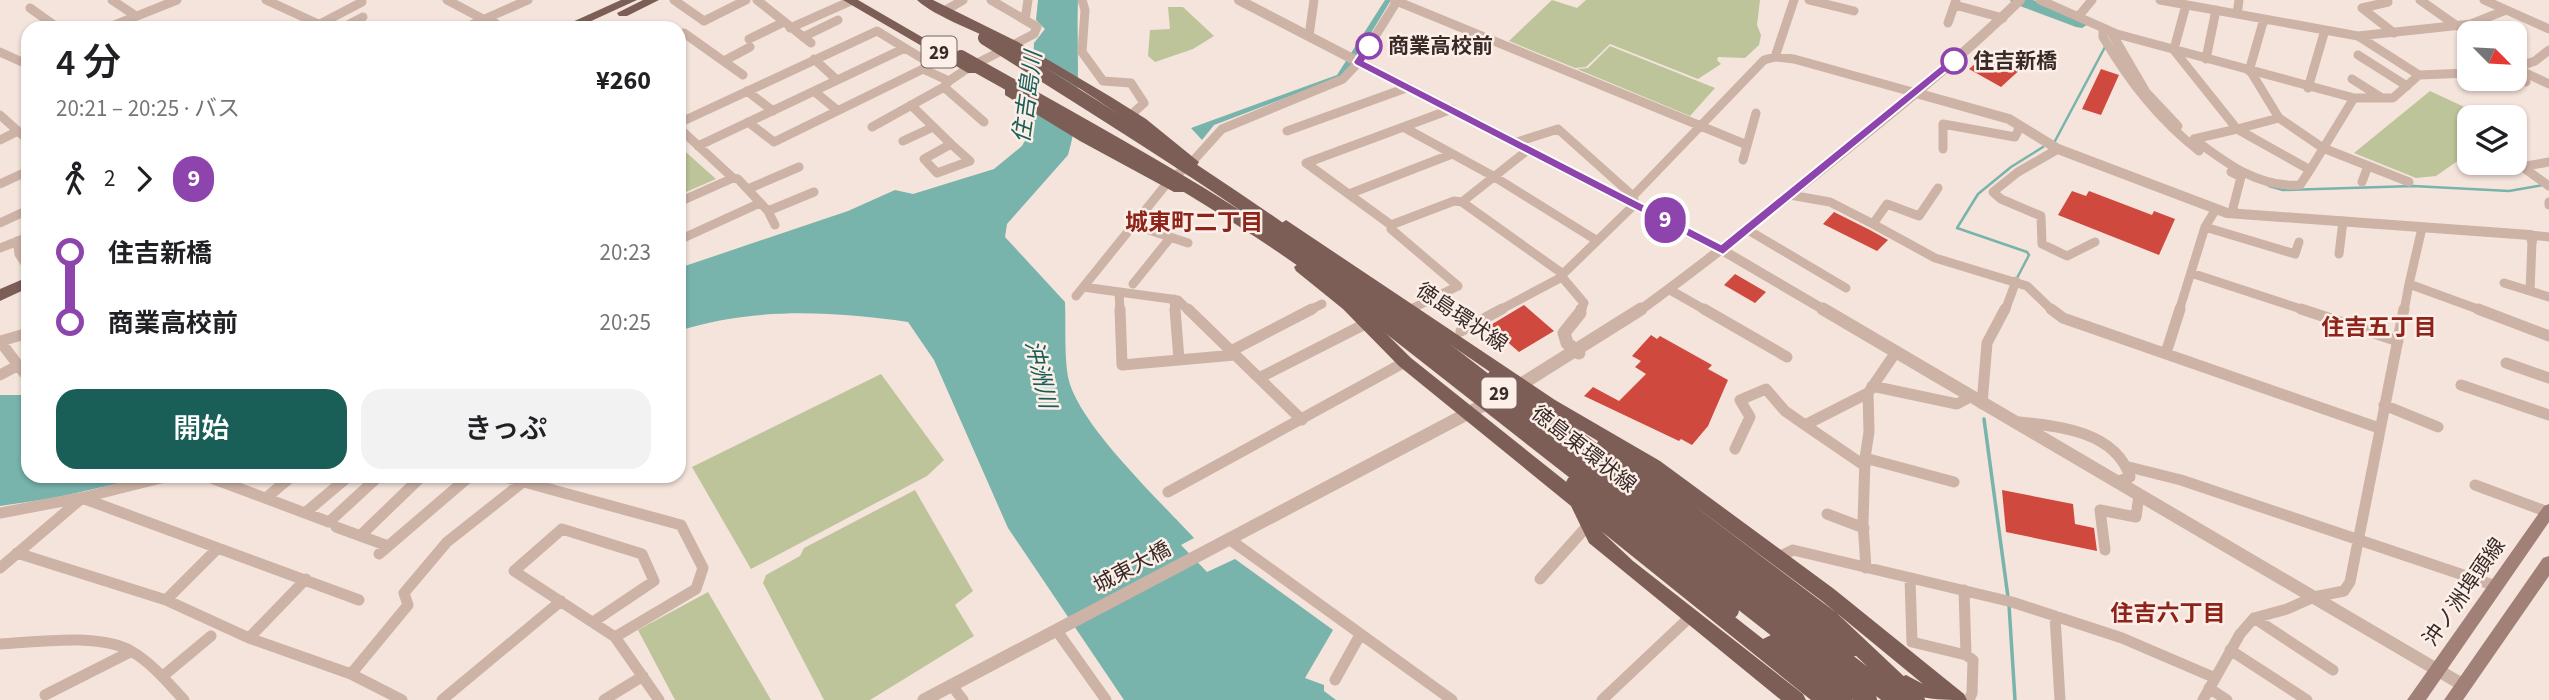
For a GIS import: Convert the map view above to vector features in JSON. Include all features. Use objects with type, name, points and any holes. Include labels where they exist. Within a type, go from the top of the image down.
[{"type":"main road","points":[[582,21],[631,0]]},
{"type":"main road","points":[[604,21],[653,0]]},
{"type":"main road","name":"徳島環状線","points":[[907,0],[985,38],[1226,191],[1380,301],[1896,700]]},
{"type":"main road","name":"徳島環状線","points":[[923,0],[1014,45],[1131,115],[1192,162],[1549,404],[1654,466],[1779,557],[1958,700]]},
{"type":"main road","name":"29","points":[[850,1],[965,62],[1079,134],[1168,182],[1264,239],[1335,294],[1405,362],[1467,414],[1530,460],[1586,515],[1826,700]]},
{"type":"main road","name":"徳島東環状線","points":[[965,62],[1236,212],[1335,283],[1868,700]]},
{"type":"main road","points":[[0,284],[21,273]]},
{"type":"main road","points":[[0,296],[21,286]]},
{"type":"main road","points":[[1380,301],[1526,399],[1850,647],[1933,700]]},
{"type":"main road","points":[[1437,362],[1600,505],[1843,700]]},
{"type":"main road","name":"29","points":[[1549,404],[1830,620],[1916,700]]},
{"type":"main road","name":"沖ノ洲埠頭線","points":[[2416,700],[2548,511]]},
{"type":"main road","name":"29","points":[[1586,515],[1595,538],[1796,700]]},
{"type":"main road","points":[[2453,700],[2549,563]]},
{"type":"street","points":[[100,6],[112,0],[136,16]]},
{"type":"street","points":[[128,21],[177,0]]},
{"type":"street","points":[[266,0],[312,21]]},
{"type":"street","points":[[331,21],[362,2],[359,0]]},
{"type":"street","points":[[447,0],[490,21]]},
{"type":"street","points":[[479,21],[528,0]]},
{"type":"street","points":[[674,0],[704,21]]},
{"type":"street","points":[[686,32],[746,0]]},
{"type":"street","points":[[757,0],[811,43]]},
{"type":"street","points":[[946,10],[963,0]]},
{"type":"street","points":[[872,127],[946,84],[965,62],[1014,45],[1038,30],[991,0]]},
{"type":"street","points":[[1025,20],[1028,0]]},
{"type":"street","points":[[1082,0],[1082,52],[1103,81],[1131,83],[1144,103],[1131,115]]},
{"type":"street","points":[[1239,0],[1634,200],[2463,685]]},
{"type":"street","points":[[1309,36],[1314,0]]},
{"type":"street","points":[[1775,57],[1794,0]]},
{"type":"street","points":[[1809,0],[1854,11]]},
{"type":"street","points":[[2040,0],[2107,30],[2354,99],[2393,98],[2419,75]]},
{"type":"street","points":[[2078,17],[2092,0]]},
{"type":"street","points":[[2160,0],[2358,36],[2457,26]]},
{"type":"street","points":[[2237,14],[2239,0]]},
{"type":"street","points":[[2420,0],[2457,26]]},
{"type":"street","points":[[2484,0],[2549,29]]},
{"type":"street","points":[[724,61],[750,43],[787,25],[850,1]]},
{"type":"street","points":[[1302,420],[1178,300],[1119,292],[1080,292],[1131,224],[1168,182],[1192,162],[1222,129],[1350,74],[1354,60],[1395,1],[1748,145]]},
{"type":"street","name":"城東大橋","points":[[924,700],[1579,353],[1670,290],[1748,230],[1916,93],[2019,1]]},
{"type":"street","points":[[2388,2],[2362,8],[2394,33]]},
{"type":"street","points":[[1948,23],[1956,3],[2003,18]]},
{"type":"street","points":[[2174,49],[2186,5]]},
{"type":"street","points":[[30,8],[48,21]]},
{"type":"street","points":[[2206,59],[2216,10]]},
{"type":"street","points":[[2478,21],[2506,10]]},
{"type":"street","points":[[355,21],[363,17]]},
{"type":"street","points":[[2264,19],[2250,72],[2279,118],[2323,148],[2409,182]]},
{"type":"street","points":[[803,37],[838,20]]},
{"type":"street","points":[[2107,30],[2146,92],[2171,120],[2242,175]]},
{"type":"street","points":[[2107,30],[2103,37],[2123,71],[2157,116],[2204,155],[2242,175],[2277,187],[2300,185],[2354,99]]},
{"type":"street","points":[[2308,88],[2325,30]]},
{"type":"street","points":[[686,122],[877,31],[928,62],[923,69],[774,142],[748,122]]},
{"type":"street","points":[[2358,36],[2419,75],[2457,73]]},
{"type":"street","points":[[686,37],[743,75]]},
{"type":"street","points":[[698,146],[905,48]]},
{"type":"street","points":[[2174,49],[2237,129],[2309,170]]},
{"type":"street","points":[[2527,64],[2549,50]]},
{"type":"street","points":[[0,52],[21,60]]},
{"type":"street","points":[[2358,55],[2407,86]]},
{"type":"street","points":[[1461,331],[1563,276],[1764,60],[1775,57],[1826,66],[1999,116],[2058,149],[2235,214],[2531,238],[2549,237]]},
{"type":"street","points":[[814,60],[837,80]]},
{"type":"street","points":[[923,69],[946,84],[984,122]]},
{"type":"street","points":[[2527,74],[2549,84]]},
{"type":"street","points":[[2352,79],[2382,98]]},
{"type":"street","points":[[1287,131],[1409,87]]},
{"type":"street","points":[[747,91],[773,111]]},
{"type":"street","points":[[815,92],[837,110]]},
{"type":"street","points":[[911,106],[931,128],[951,144]]},
{"type":"street","points":[[1411,309],[1458,286],[1391,229],[1391,225],[1306,163],[1452,109]]},
{"type":"street","points":[[1743,160],[1756,113]]},
{"type":"street","points":[[0,115],[21,134]]},
{"type":"street","points":[[2194,139],[2279,118]]},
{"type":"street","points":[[1943,149],[1943,124],[2015,137],[2020,126]]},
{"type":"street","points":[[903,141],[931,128]]},
{"type":"street","points":[[1405,128],[1493,176],[1596,240]]},
{"type":"street","points":[[1462,202],[1523,146],[1558,129],[1634,200]]},
{"type":"street","points":[[0,140],[18,131]]},
{"type":"street","points":[[686,133],[733,178],[738,179],[768,211],[775,225]]},
{"type":"street","points":[[2058,149],[2018,172],[1993,192],[2001,199],[2041,216],[2042,244],[2067,256],[2095,242]]},
{"type":"street","points":[[1349,194],[1452,154]]},
{"type":"street","points":[[2527,167],[2549,162]]},
{"type":"street","points":[[2362,182],[2368,166]]},
{"type":"street","points":[[748,190],[799,167]]},
{"type":"street","points":[[2527,170],[2547,184]]},
{"type":"street","points":[[0,184],[21,174]]},
{"type":"street","points":[[2235,214],[2233,208],[2242,175]]},
{"type":"street","points":[[686,199],[733,178]]},
{"type":"street","points":[[1872,224],[1887,204],[1919,216],[1938,188]]},
{"type":"street","points":[[768,211],[814,192]]},
{"type":"street","points":[[1790,195],[1830,202],[1936,258],[2016,281],[2027,286],[2063,318],[2379,428]]},
{"type":"street","points":[[1391,225],[1454,201],[1462,202],[1563,276],[1580,296],[1584,303],[1580,313],[1564,333],[1567,343],[1579,353]]},
{"type":"street","points":[[686,237],[760,202]]},
{"type":"street","points":[[2166,353],[2205,227],[2216,209]]},
{"type":"street","points":[[0,223],[21,213]]},
{"type":"street","points":[[2339,254],[2343,221]]},
{"type":"street","points":[[1131,224],[1188,243]]},
{"type":"street","points":[[2205,227],[2295,254],[2299,242]]},
{"type":"street","points":[[2208,688],[2230,650],[2254,618],[2287,609],[2314,597],[2344,591],[2350,582],[2379,428],[2422,228]]},
{"type":"street","points":[[1748,230],[1846,288]]},
{"type":"street","points":[[1133,284],[1170,238]]},
{"type":"street","points":[[2530,291],[2531,238]]},
{"type":"street","points":[[0,248],[21,240]]},
{"type":"street","points":[[17,241],[21,257]]},
{"type":"street","points":[[2191,273],[2398,341]]},
{"type":"street","points":[[1976,400],[1987,343],[2004,313],[2016,281]]},
{"type":"street","points":[[2504,283],[2549,297]]},
{"type":"street","points":[[2409,284],[2465,301],[2496,317],[2549,336]]},
{"type":"street","points":[[1670,290],[1787,358]]},
{"type":"street","points":[[1119,292],[1122,365],[1233,353],[1322,304]]},
{"type":"street","points":[[1174,299],[1180,360]]},
{"type":"street","points":[[1259,378],[1367,323]]},
{"type":"street","points":[[21,334],[0,341],[21,368]]},
{"type":"street","points":[[1805,425],[1870,389],[1896,352]]},
{"type":"street","points":[[1168,492],[1405,362]]},
{"type":"street","points":[[2506,363],[2549,378]]},
{"type":"street","points":[[0,375],[21,369]]},
{"type":"street","points":[[2461,385],[2549,415]]},
{"type":"street","points":[[1735,449],[1750,417],[1740,400],[1766,389],[1785,411],[1865,462],[1954,482]]},
{"type":"street","points":[[1870,389],[1957,404],[1976,400]]},
{"type":"street","points":[[1866,568],[1865,462],[1870,389]]},
{"type":"street","points":[[2384,405],[2438,427]]},
{"type":"street","points":[[2013,422],[2048,425],[2095,438],[2122,456],[2129,467],[2130,477],[2116,482]]},
{"type":"street","points":[[2129,467],[2181,480],[2496,586]]},
{"type":"street","points":[[0,513],[83,498],[142,483]]},
{"type":"street","points":[[225,483],[329,522],[371,483]]},
{"type":"street","points":[[266,498],[284,483]]},
{"type":"street","points":[[305,513],[341,483]]},
{"type":"street","points":[[360,536],[415,483]]},
{"type":"street","points":[[336,527],[360,536],[383,550],[462,483]]},
{"type":"street","points":[[351,674],[408,605],[404,593],[447,542],[522,483]]},
{"type":"street","points":[[527,483],[681,525],[703,569],[696,589],[615,637]]},
{"type":"street","points":[[2475,485],[2548,511]]},
{"type":"street","points":[[2105,550],[2100,510],[2136,517],[2139,495]]},
{"type":"street","points":[[83,498],[359,600]]},
{"type":"street","points":[[0,568],[83,498]]},
{"type":"street","points":[[1827,514],[1864,528]]},
{"type":"street","points":[[1540,579],[1586,515]]},
{"type":"street","points":[[593,622],[654,581],[642,554],[562,529],[514,571],[615,637],[659,700]]},
{"type":"street","points":[[1222,543],[1452,700]]},
{"type":"street","points":[[166,600],[218,548]]},
{"type":"street","points":[[1779,557],[1793,550],[1965,590],[2055,616],[2122,638],[2227,700]]},
{"type":"street","points":[[17,553],[166,600],[249,638],[351,674],[393,698]]},
{"type":"street","points":[[1910,578],[1912,642],[1966,655],[1973,660],[1972,694],[1969,700]]},
{"type":"street","points":[[249,638],[306,579]]},
{"type":"street","points":[[1965,590],[1966,655]]},
{"type":"street","points":[[442,700],[561,601]]},
{"type":"street","points":[[1602,700],[1691,616]]},
{"type":"street","points":[[2055,616],[2060,700]]},
{"type":"street","points":[[2254,618],[2333,670]]},
{"type":"street","points":[[1062,628],[1106,700]]},
{"type":"street","points":[[1335,680],[1360,635]]},
{"type":"street","points":[[163,676],[211,636]]},
{"type":"street","points":[[0,644],[59,640],[126,648],[163,676],[184,700]]},
{"type":"street","points":[[2230,650],[2307,700]]},
{"type":"street","points":[[45,695],[130,652]]},
{"type":"street","points":[[604,700],[643,676]]},
{"type":"street","points":[[952,686],[963,700]]},
{"type":"green space","points":[[1552,0],[1577,8],[1586,0],[1760,0],[1757,25],[1761,35],[1759,45],[1745,58],[1718,57],[1717,60],[1721,64],[1698,79],[1610,44],[1586,67],[1575,68],[1509,41]]},
{"type":"green space","points":[[1168,7],[1183,7],[1214,36],[1193,49],[1155,62],[1148,56],[1150,30],[1170,29]]},
{"type":"green space","points":[[1610,46],[1715,88],[1690,116],[1577,69],[1588,68]]},
{"type":"green space","points":[[2430,91],[2460,105],[2457,105],[2457,161],[2436,176],[2416,178],[2354,153]]},
{"type":"green space","points":[[686,152],[716,179],[686,192]]},
{"type":"green space","points":[[881,374],[944,460],[927,476],[751,569],[692,467]]},
{"type":"green space","points":[[915,490],[973,591],[955,605],[974,636],[870,700],[824,700],[763,583],[766,575],[800,556],[804,548]]},
{"type":"green space","points":[[708,592],[771,700],[675,700],[638,630]]},
{"type":"water","name":"沖洲川","points":[[1038,0],[1078,0],[1076,117],[1068,155],[1007,224],[1005,237],[1065,302],[1067,368],[1075,396],[1122,461],[1194,538],[1181,545],[1207,572],[1235,559],[1333,630],[1305,678],[1324,685],[1324,691],[1336,700],[1124,700],[1008,528],[934,360],[908,322],[851,315],[793,313],[735,318],[686,329],[686,266],[848,211],[895,190],[913,194],[994,169],[1022,146],[1030,132],[1034,43],[1045,29],[1036,20]]},
{"type":"water","points":[[1385,0],[1391,0],[1351,66],[1338,78],[1214,125],[1202,140],[1191,128],[1337,75]]},
{"type":"water","points":[[0,395],[21,395],[21,483],[120,483],[54,498],[0,506]]},
{"type":"pier","points":[[1031,66],[1081,91],[1078,119],[1030,92]]},
{"type":"building","points":[[1989,52],[2010,57],[2022,62],[2020,64],[2024,66],[2001,87],[1969,69]]},
{"type":"building","points":[[2101,69],[2119,75],[2101,115],[2082,109]]},
{"type":"building","points":[[2072,191],[2086,196],[2089,191],[2152,215],[2154,211],[2175,219],[2159,255],[2058,215]]},
{"type":"building","points":[[1834,212],[1888,240],[1877,251],[1823,224]]},
{"type":"building","points":[[1735,274],[1766,292],[1755,303],[1724,285]]},
{"type":"building","points":[[1524,305],[1554,331],[1519,352],[1489,326]]},
{"type":"building","points":[[1651,335],[1657,339],[1660,336],[1712,365],[1708,369],[1728,380],[1708,426],[1692,445],[1584,396],[1593,387],[1619,401],[1646,374],[1635,367],[1641,361],[1632,356]]},
{"type":"building","points":[[2002,490],[2073,504],[2075,524],[2094,528],[2097,551],[2006,532]]},
{"type":"waterway","points":[[2018,0],[2082,23]]},
{"type":"waterway","points":[[2055,141],[2105,47]]},
{"type":"waterway","points":[[2017,278],[2029,255],[2027,252],[1957,228],[1978,194],[2011,167],[2043,147]]},
{"type":"waterway","points":[[2269,186],[2283,190],[2413,186],[2509,191],[2543,185]]},
{"type":"waterway","points":[[1984,419],[2008,597]]},
{"type":"waterway","points":[[2009,605],[2015,700]]},
{"type":"bus line","name":"9","points":[[1369,46],[1359,62],[1723,250],[1954,61]]},
{"type":"place","name":"商業高校前","points":[[1369,46]]},
{"type":"place","name":"住吉新橋","points":[[1954,61]]},
{"type":"district","name":"城東町二丁目","points":[[1194,222]]},
{"type":"district","name":"住吉五丁目","points":[[2379,327]]},
{"type":"district","name":"住吉六丁目","points":[[2168,613]]},
{"type":"water label","name":"住吉島川","points":[[1027,97]]}]
